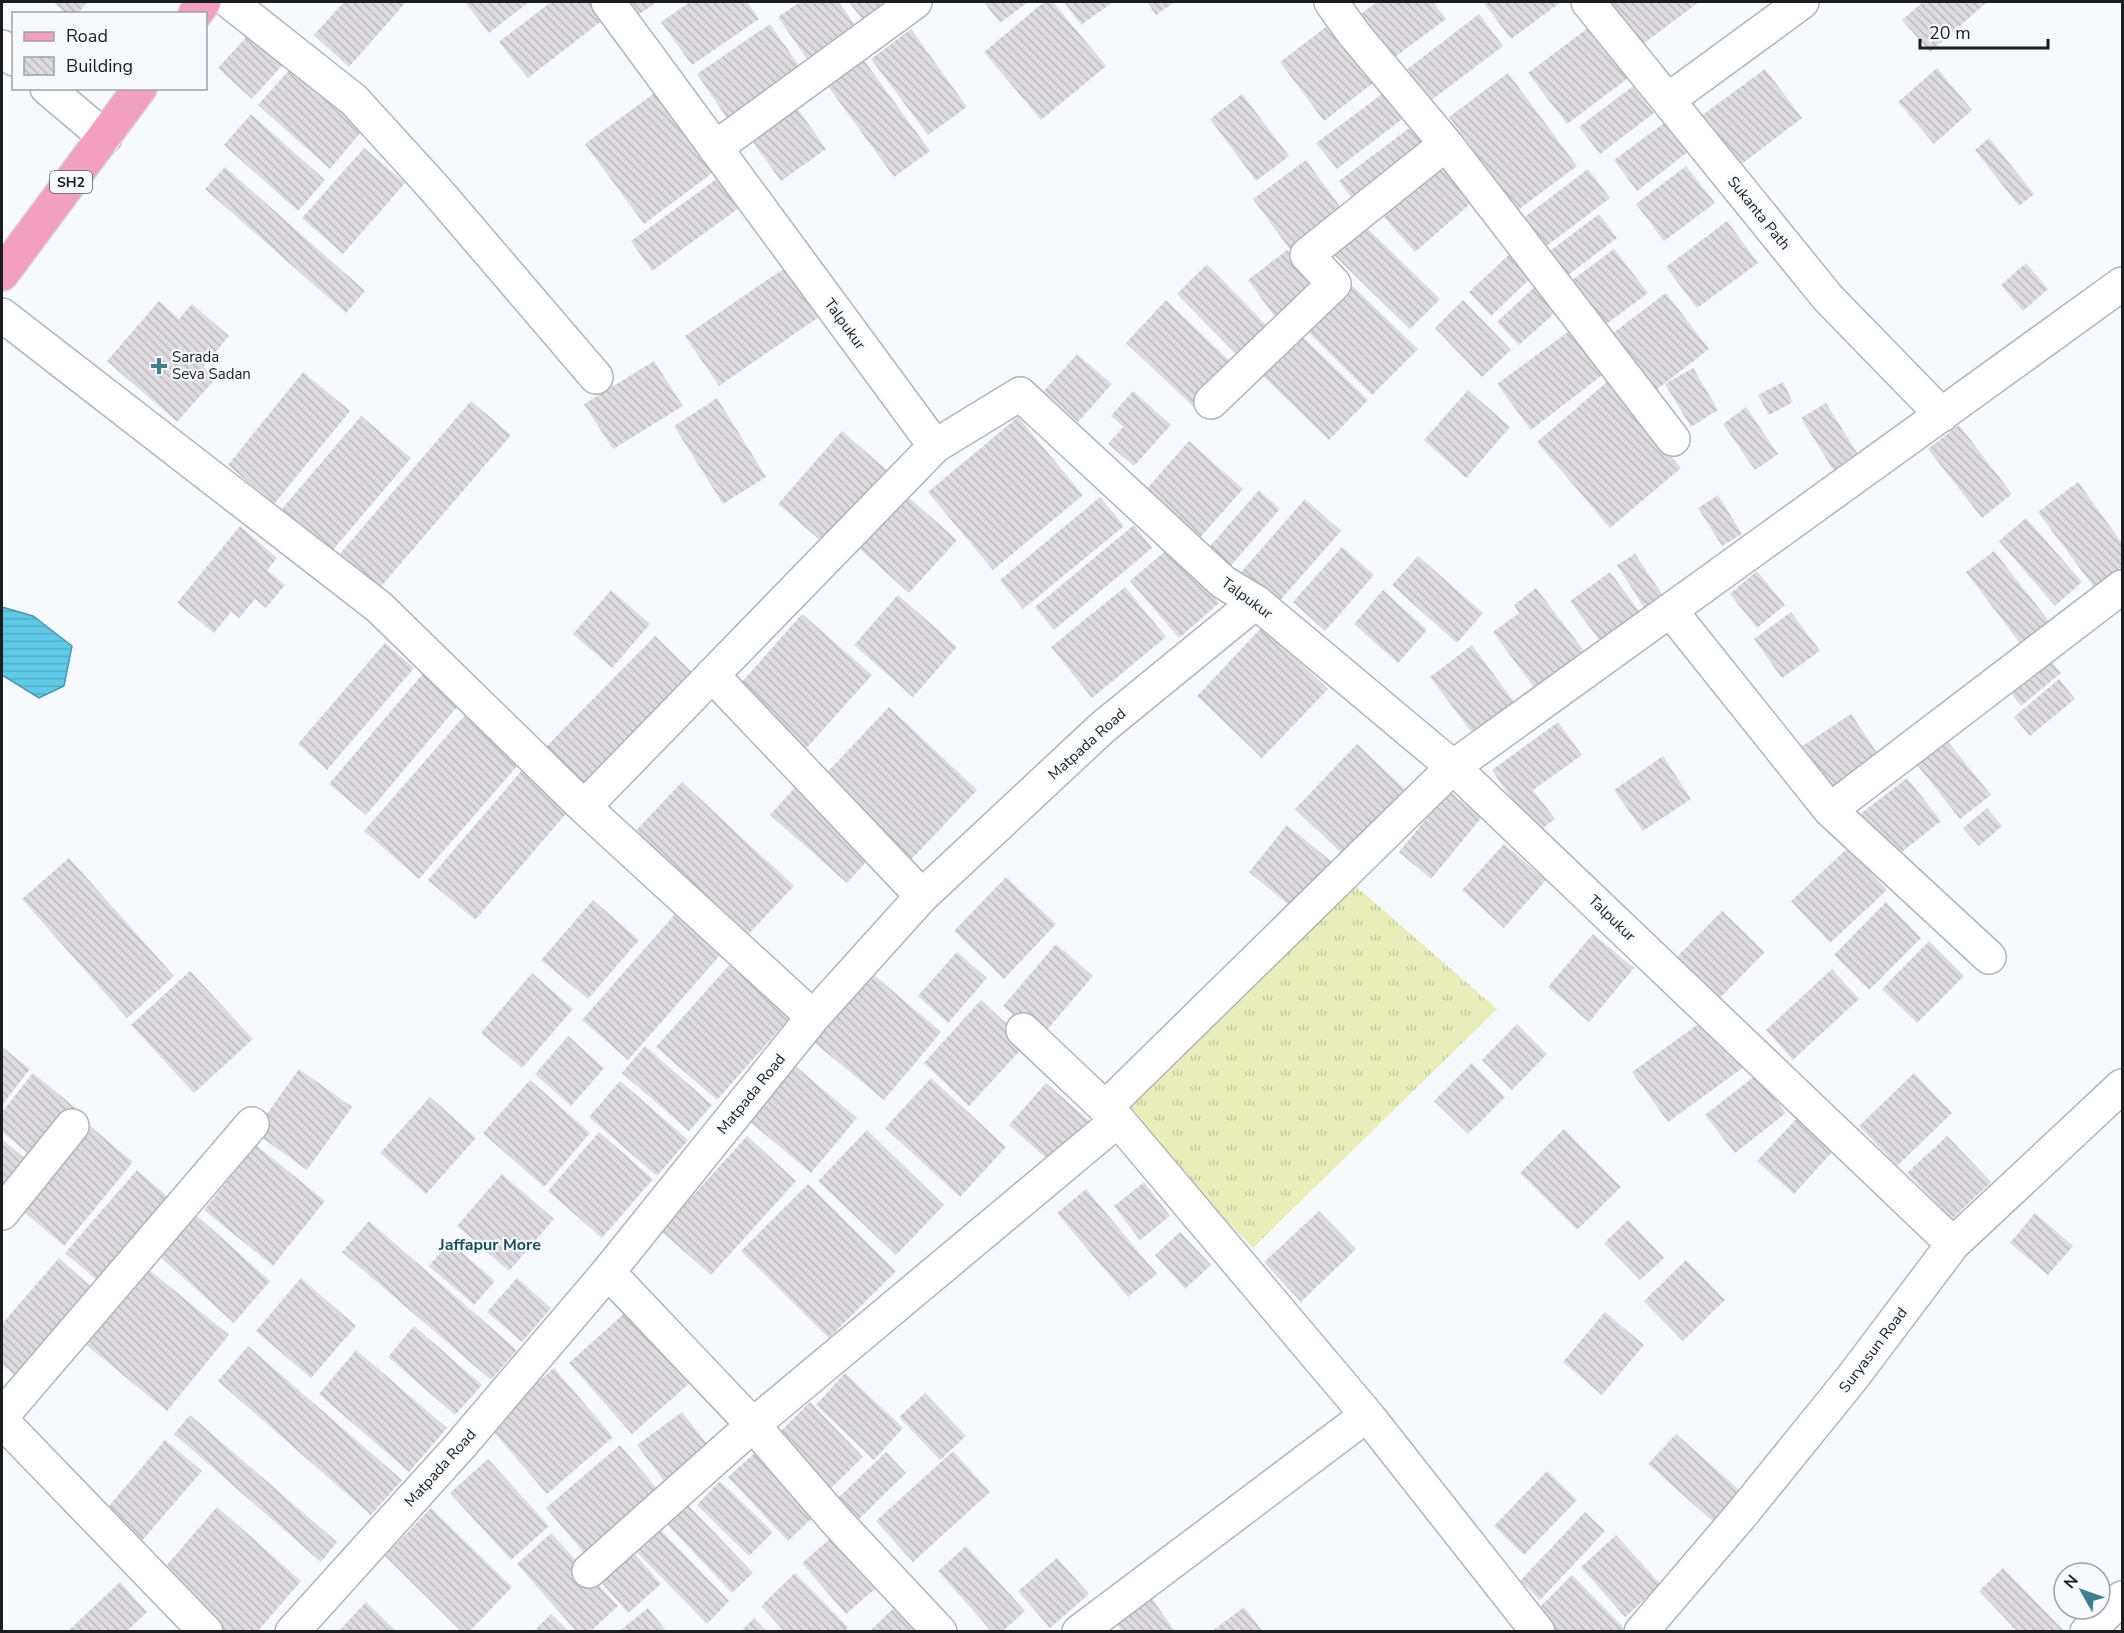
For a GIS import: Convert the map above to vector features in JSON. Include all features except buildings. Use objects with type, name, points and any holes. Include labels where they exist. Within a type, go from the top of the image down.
[{"type":"main road","name":"SH2","points":[[2,274],[139,90]]},
{"type":"street","points":[[230,2],[354,100],[436,190],[596,377]]},
{"type":"street","name":"Talpukur","points":[[608,2],[935,446],[1020,394],[1223,582],[1256,602],[1453,766],[1953,1244]]},
{"type":"street","points":[[715,148],[915,2]]},
{"type":"street","points":[[1331,2],[1354,34],[1446,144],[1673,439]]},
{"type":"street","name":"Sukanta Path","points":[[1588,2],[1828,298],[1942,415]]},
{"type":"street","points":[[1668,100],[1802,2]]},
{"type":"street","points":[[49,90],[105,137]]},
{"type":"street","points":[[1211,402],[1334,284],[1307,255],[1446,144]]},
{"type":"street","points":[[589,1571],[1112,1113],[1453,766],[2122,284]]},
{"type":"street","points":[[2,315],[379,607],[584,807],[813,1017]]},
{"type":"street","points":[[584,807],[935,446]]},
{"type":"street","points":[[1830,810],[2122,587]]},
{"type":"street","name":"Matpada Road","points":[[292,1632],[460,1446],[608,1272],[813,1017],[922,896],[1103,727],[1256,602]]},
{"type":"street","points":[[1670,610],[1830,810],[1989,957]]},
{"type":"street","points":[[712,675],[922,896]]},
{"type":"street","points":[[1023,1030],[1112,1113],[1367,1415],[1538,1632]]},
{"type":"street","name":"Suryasun Road","points":[[1641,1632],[1815,1424],[1953,1244],[2122,1086]]},
{"type":"street","points":[[206,1632],[2,1418],[252,1124]]},
{"type":"street","points":[[2,1213],[72,1126]]},
{"type":"street","points":[[608,1272],[753,1425],[838,1523],[940,1632]]},
{"type":"street","points":[[1079,1632],[1367,1415]]},
{"type":"street","points":[[2087,1632],[2122,1598]]},
{"type":"green space","points":[[1344,876],[1497,1009],[1253,1248],[1124,1115]]},
{"type":"water","points":[[2,607],[33,616],[72,646],[64,686],[39,698],[2,675]]},
{"type":"place","name":"Sarada Seva Sadan","points":[[159,366]]},
{"type":"district","name":"Jaffapur More","points":[[490,1244]]}]
